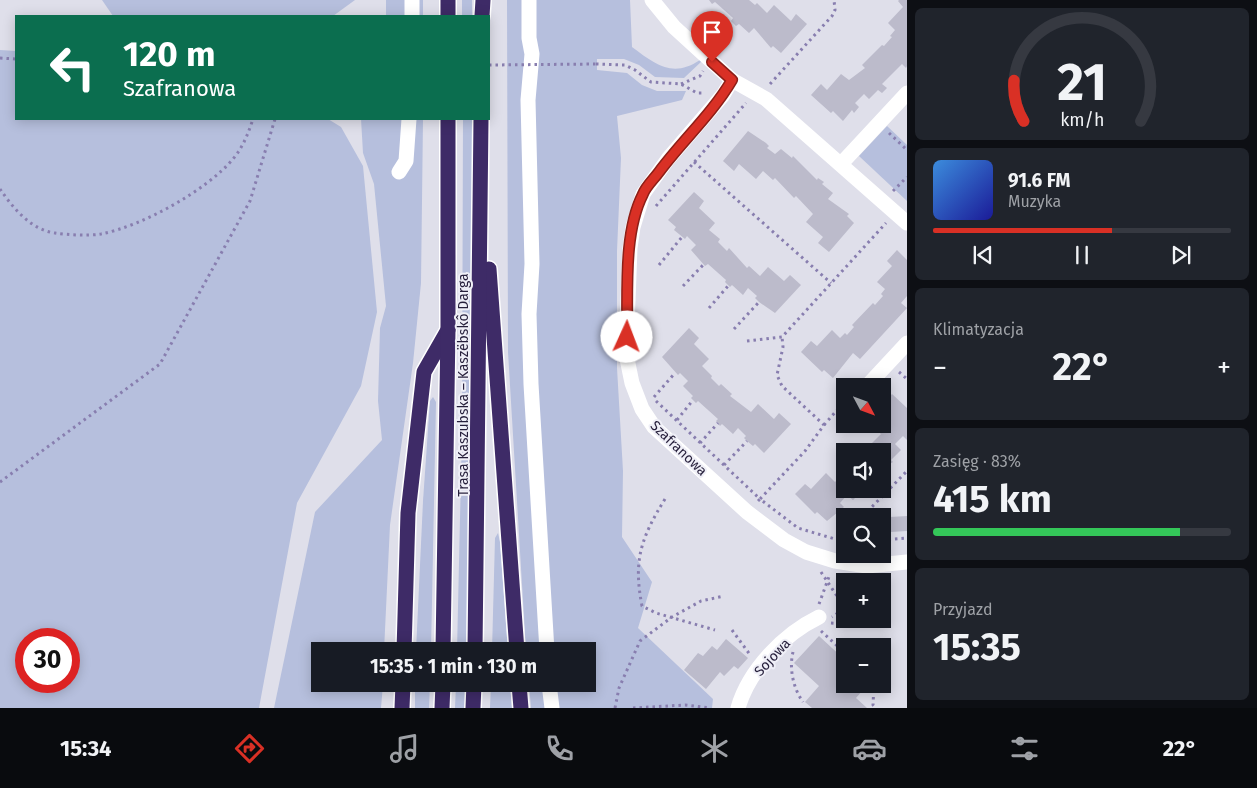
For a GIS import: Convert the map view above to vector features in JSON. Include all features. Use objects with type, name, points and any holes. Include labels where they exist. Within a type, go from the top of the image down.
[{"type":"highway","points":[[448,0],[448,15]]},
{"type":"highway","points":[[482,0],[482,15]]},
{"type":"highway","name":"Trasa Kaszubska – Kaszëbskô Darga","points":[[443,642],[448,329],[448,120]]},
{"type":"highway","name":"Trasa Kaszubska – Kaszëbskô Darga","points":[[475,642],[481,120]]},
{"type":"highway","points":[[481,163],[516,642]]},
{"type":"highway","points":[[404,642],[408,513],[424,372],[448,329]]},
{"type":"highway","points":[[402,708],[403,692]]},
{"type":"highway","points":[[442,708],[443,692]]},
{"type":"highway","points":[[473,708],[474,692]]},
{"type":"highway","points":[[520,692],[521,708]]},
{"type":"street","points":[[412,0],[412,15]]},
{"type":"street","points":[[529,0],[529,38],[532,54],[532,77],[528,100],[532,264],[529,314],[531,384],[546,642]]},
{"type":"street","points":[[652,0],[674,27],[732,80],[766,99],[907,224]]},
{"type":"street","name":"Szafranowa","points":[[732,80],[723,95],[668,159],[643,194],[633,228],[630,248],[626,354],[632,383],[654,427],[748,512],[784,540],[806,552],[835,561],[867,566],[907,562]]},
{"type":"street","points":[[841,164],[907,93]]},
{"type":"street","points":[[399,172],[406,162],[409,120]]},
{"type":"street","points":[[874,378],[907,342]]},
{"type":"street","name":"Sojowa","points":[[738,708],[742,695],[757,670],[791,636],[822,624]]},
{"type":"street","points":[[550,692],[552,708]]},
{"type":"path","points":[[654,208],[755,93],[771,83],[832,16],[835,10],[834,0]]},
{"type":"path","points":[[0,58],[15,59]]},
{"type":"path","points":[[490,65],[625,65],[651,82],[681,84],[697,93],[723,95]]},
{"type":"path","points":[[0,189],[14,208],[29,221],[54,233],[101,234],[160,213],[205,185],[232,160],[246,141],[254,120]]},
{"type":"path","points":[[0,482],[160,364],[250,201],[276,120]]},
{"type":"path","points":[[879,123],[907,150]]},
{"type":"path","points":[[694,162],[831,283]]},
{"type":"path","points":[[824,426],[782,386],[776,375],[782,348],[782,337],[885,224]]},
{"type":"path","points":[[659,265],[682,237]]},
{"type":"path","points":[[683,286],[704,264]]},
{"type":"path","points":[[709,308],[728,286]]},
{"type":"path","points":[[734,330],[759,302]]},
{"type":"path","points":[[747,340],[782,337]]},
{"type":"path","points":[[653,398],[675,372]]},
{"type":"path","points":[[650,392],[653,398],[760,499],[798,528],[836,539]]},
{"type":"path","points":[[677,420],[693,400]]},
{"type":"path","points":[[748,512],[805,451],[836,412]]},
{"type":"path","points":[[700,443],[718,423]]},
{"type":"path","points":[[724,465],[747,441]]},
{"type":"path","points":[[871,508],[907,470]]},
{"type":"path","points":[[665,500],[644,535],[640,550],[642,606],[715,630]]},
{"type":"path","points":[[891,539],[907,538]]},
{"type":"path","points":[[806,552],[836,594]]},
{"type":"path","points":[[835,561],[819,604],[822,624],[836,642]]},
{"type":"path","points":[[615,708],[619,688],[640,641],[672,617],[701,601],[724,596]]},
{"type":"path","points":[[822,624],[836,624]]},
{"type":"path","points":[[732,630],[747,649],[757,670]]},
{"type":"path","points":[[796,648],[790,665],[795,684],[803,702]]},
{"type":"path","points":[[873,693],[872,705],[876,708]]},
{"type":"path","points":[[633,708],[685,704],[710,708]]},
{"type":"shaded area","points":[[102,0],[355,0],[334,15],[112,15]]},
{"type":"shaded area","points":[[386,0],[423,0],[423,15],[386,15]]},
{"type":"shaded area","points":[[462,0],[472,0],[472,15],[462,15]]},
{"type":"shaded area","points":[[507,0],[630,0],[632,47],[657,64],[673,69],[702,61],[684,78],[655,77],[639,65],[624,59],[597,59],[597,70],[627,73],[642,85],[657,91],[686,91],[682,100],[617,116],[621,158],[617,251],[617,368],[623,471],[622,537],[652,582],[638,628],[713,699],[712,708],[531,708],[530,692],[596,692],[596,642],[525,642],[508,352]]},
{"type":"shaded area","points":[[0,50],[15,51],[15,120],[330,120],[341,127],[363,166],[377,312],[361,386],[297,503],[259,708],[0,708]]},
{"type":"shaded area","points":[[361,120],[423,120],[421,283],[413,363],[390,525],[384,642],[311,642],[311,692],[382,692],[381,708],[274,708],[315,512],[382,440],[378,401],[380,328],[386,306],[374,184],[363,153]]},
{"type":"shaded area","points":[[463,120],[472,120],[473,292],[466,642],[457,642],[462,430]]},
{"type":"shaded area","points":[[887,126],[907,145],[907,201],[859,156]]},
{"type":"shaded area","points":[[433,397],[436,402],[431,642],[416,642],[423,501],[430,401]]},
{"type":"shaded area","points":[[498,533],[507,642],[492,642],[495,538]]},
{"type":"shaded area","points":[[415,692],[430,692],[429,708],[415,708]]},
{"type":"shaded area","points":[[456,692],[466,692],[465,708],[455,708]]},
{"type":"shaded area","points":[[491,692],[511,692],[512,708],[490,708]]},
{"type":"building","points":[[709,0],[749,0],[755,5],[757,3],[767,13],[774,5],[791,21],[796,14],[807,24],[781,53],[773,46],[771,48],[754,28],[749,33],[739,24],[736,26],[731,21],[733,18],[715,2],[712,4]]},
{"type":"building","points":[[899,0],[907,0],[907,66],[906,68],[902,64],[882,84],[887,88],[882,93],[878,90],[869,99],[864,94],[855,103],[859,107],[854,113],[852,110],[843,121],[811,95],[821,84],[827,90],[841,74],[849,80],[865,68],[862,65],[892,37],[890,36],[895,30],[888,23],[903,7]]},
{"type":"building","points":[[748,131],[766,143],[769,146],[767,148],[775,154],[781,149],[792,158],[793,156],[817,180],[818,178],[824,182],[822,184],[833,193],[828,199],[849,214],[847,216],[854,223],[829,252],[818,243],[823,237],[806,222],[813,214],[796,196],[794,198],[775,178],[773,180],[763,171],[756,179],[739,164],[734,171],[723,161]]},
{"type":"building","points":[[694,192],[704,201],[699,208],[715,223],[709,230],[720,239],[718,242],[727,251],[729,248],[747,268],[749,266],[760,276],[768,267],[784,281],[790,275],[801,285],[775,313],[759,302],[755,298],[757,296],[748,288],[743,295],[732,285],[730,287],[725,282],[726,280],[708,264],[705,266],[691,250],[696,245],[687,236],[685,239],[674,230],[676,227],[668,220]]},
{"type":"building","points":[[897,250],[907,260],[907,296],[901,303],[907,308],[860,359],[853,353],[833,378],[824,370],[822,372],[801,352],[811,341],[817,346],[832,330],[840,338],[845,333],[847,335],[854,327],[852,325],[873,303],[875,305],[883,296],[881,294],[885,289],[877,282],[892,266],[887,261]]},
{"type":"building","points":[[689,328],[699,338],[694,344],[709,359],[702,366],[719,386],[721,384],[732,394],[730,396],[751,412],[758,404],[774,419],[779,413],[791,424],[764,453],[755,444],[753,446],[747,441],[744,438],[746,436],[738,428],[733,434],[722,424],[720,426],[716,421],[718,419],[698,401],[696,403],[691,398],[693,396],[683,386],[688,381],[680,373],[678,375],[662,357]]},
{"type":"building","points":[[891,395],[907,408],[907,440],[903,436],[895,444],[901,450],[891,460],[891,443],[872,443],[880,433],[891,433]]},
{"type":"building","points":[[826,473],[835,482],[836,498],[844,498],[840,503],[844,507],[836,508],[836,514],[827,521],[817,512],[815,514],[795,494],[805,484],[811,489]]},
{"type":"building","points":[[907,516],[907,531],[891,532],[891,517]]},
{"type":"building","points":[[819,636],[836,652],[836,693],[860,693],[856,698],[867,708],[812,708],[805,702],[819,686],[794,663]]},
{"type":"building","points":[[726,639],[748,658],[738,669],[734,666],[724,676],[720,672],[706,689],[684,670],[698,653],[703,656],[712,646],[717,650]]},
{"type":"route","points":[[627,337],[630,248],[633,228],[643,194],[668,159],[723,95],[732,80],[712,62]]}]
